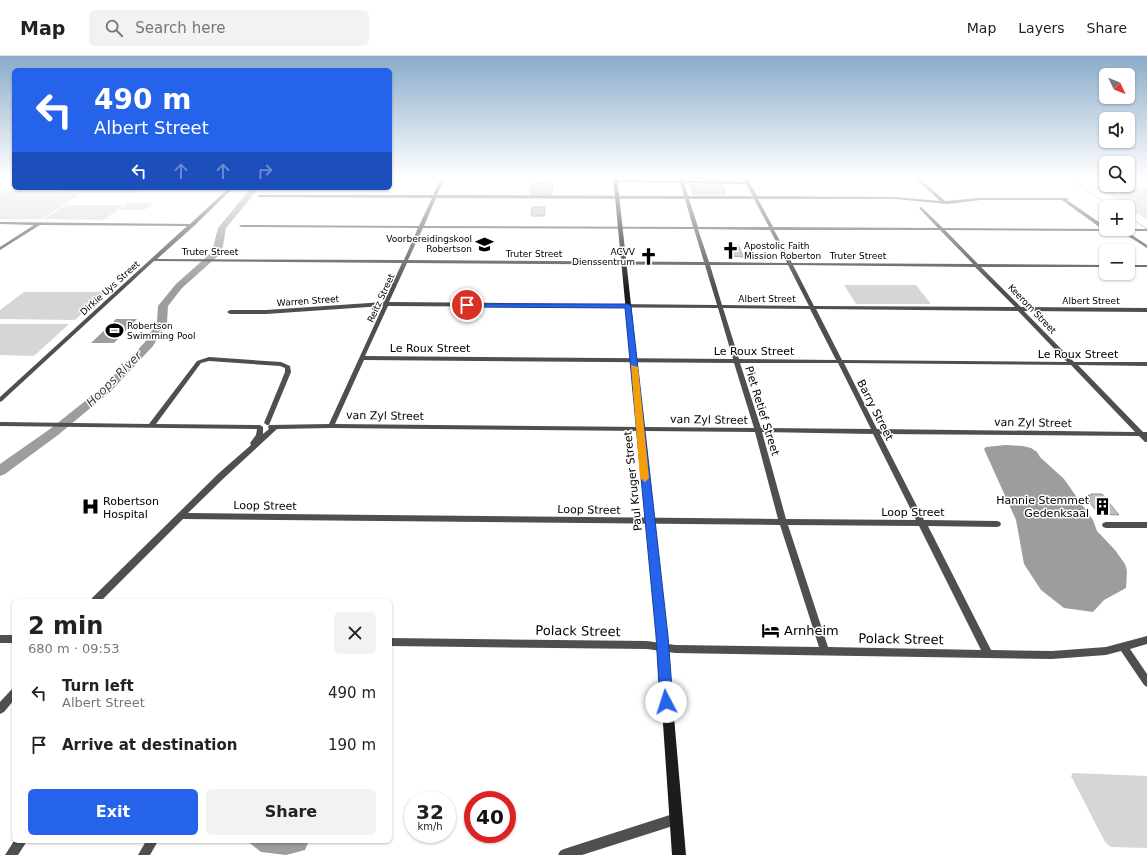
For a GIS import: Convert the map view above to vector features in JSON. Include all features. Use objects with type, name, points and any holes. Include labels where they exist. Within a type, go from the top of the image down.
[{"type":"street","name":"Dirkie Uys Street","points":[[0,400],[204,213]]},
{"type":"street","name":"Reitz Street","points":[[331,426],[427,213]]},
{"type":"street","name":"Paul Kruger Street","points":[[619,213],[662,647],[679,855]]},
{"type":"street","name":"Piet Retief Street","points":[[691,213],[758,431],[783,523],[825,651]]},
{"type":"street","name":"Barry Street","points":[[763,213],[813,307],[921,524],[988,653]]},
{"type":"street","name":"Keerom Street","points":[[926,213],[1072,364],[1144,434],[1147,440]]},
{"type":"street","points":[[1084,213],[1099,224]]},
{"type":"street","points":[[0,223],[192,225]]},
{"type":"street","points":[[0,249],[39,224]]},
{"type":"street","points":[[241,226],[1099,230]]},
{"type":"street","points":[[1130,236],[1147,247]]},
{"type":"street","name":"Truter Street","points":[[153,260],[1099,266]]},
{"type":"street","points":[[1135,266],[1147,266]]},
{"type":"street","name":"Albert Street","points":[[387,304],[1147,310]]},
{"type":"street","name":"Warren Street","points":[[230,312],[266,312],[387,304]]},
{"type":"street","points":[[97,599],[271,426],[288,372],[288,367],[281,364],[210,358],[195,364],[151,426]]},
{"type":"street","name":"Le Roux Street","points":[[362,358],[1147,364]]},
{"type":"street","points":[[1,425],[260,428],[271,426]]},
{"type":"street","name":"van Zyl Street","points":[[271,426],[1144,434]]},
{"type":"street","points":[[248,450],[259,436],[260,428]]},
{"type":"street","name":"Loop Street","points":[[181,516],[996,524]]},
{"type":"street","points":[[1106,525],[1147,525]]},
{"type":"street","points":[[0,639],[12,639]]},
{"type":"street","name":"Polack Street","points":[[392,642],[647,646],[675,649],[1074,654],[1106,651],[1147,640]]},
{"type":"street","points":[[1123,647],[1147,682]]},
{"type":"street","points":[[0,709],[12,695]]},
{"type":"street","points":[[564,855],[676,819]]},
{"type":"street","points":[[11,855],[20,843]]},
{"type":"street","points":[[144,855],[151,843]]},
{"type":"shaded area","points":[[0,213],[50,213],[41,219],[0,219]]},
{"type":"shaded area","points":[[52,213],[113,213],[104,220],[43,219]]},
{"type":"shaded area","points":[[1137,213],[1147,213],[1147,220]]},
{"type":"shaded area","points":[[844,285],[916,285],[931,304],[856,304]]},
{"type":"shaded area","points":[[24,292],[106,292],[75,320],[0,319],[0,310]]},
{"type":"shaded area","name":"Robertson Swimming Pool","points":[[116,319],[137,319],[114,343],[91,343]]},
{"type":"shaded area","points":[[0,324],[69,324],[34,356],[0,355]]},
{"type":"shaded area","points":[[1005,445],[1023,446],[1031,448],[1037,452],[1040,457],[1064,479],[1093,520],[1097,531],[1115,550],[1125,564],[1127,571],[1126,588],[1104,600],[1093,612],[1064,608],[1041,590],[1024,564],[1016,520],[984,449],[986,447]]},
{"type":"shaded area","points":[[1073,773],[1147,776],[1147,848],[1111,847],[1105,842],[1071,776]]},
{"type":"shaded area","points":[[250,843],[308,843],[305,850],[286,855],[261,852]]},
{"type":"building","points":[[531,213],[544,213],[544,216],[531,216]]},
{"type":"building","name":"Apostolic Faith Mission Roberton","points":[[727,246],[739,246],[743,257],[731,256]]},
{"type":"building","name":"Hannie Stemmet Gedenksaal","points":[[1091,494],[1102,494],[1119,515],[1099,514],[1086,498],[1091,498],[1088,495],[1092,495]]},
{"type":"waterway","name":"Hoops River","points":[[0,471],[54,432],[108,388],[149,344],[162,322],[163,306],[179,286],[216,253],[219,246],[222,228],[234,213]]},
{"type":"waterway","points":[[1135,221],[1147,229]]},
{"type":"slow traffic","points":[[634,367],[645,478]]},
{"type":"place","name":"Voorbereidingskool Robertson","points":[[485,244]]},
{"type":"place","name":"Apostolic Faith Mission Roberton","points":[[731,251]]},
{"type":"place","name":"ACVV Dienssentrum","points":[[648,257]]},
{"type":"place","name":"Robertson Swimming Pool","points":[[114,331]]},
{"type":"place","name":"Hannie Stemmet Gedenksaal","points":[[1102,506]]},
{"type":"place","name":"Robertson Hospital","points":[[90,507]]},
{"type":"place","name":"Arnheim","points":[[771,630]]},
{"type":"route","points":[[467,305],[628,306],[662,636],[666,702]]}]
